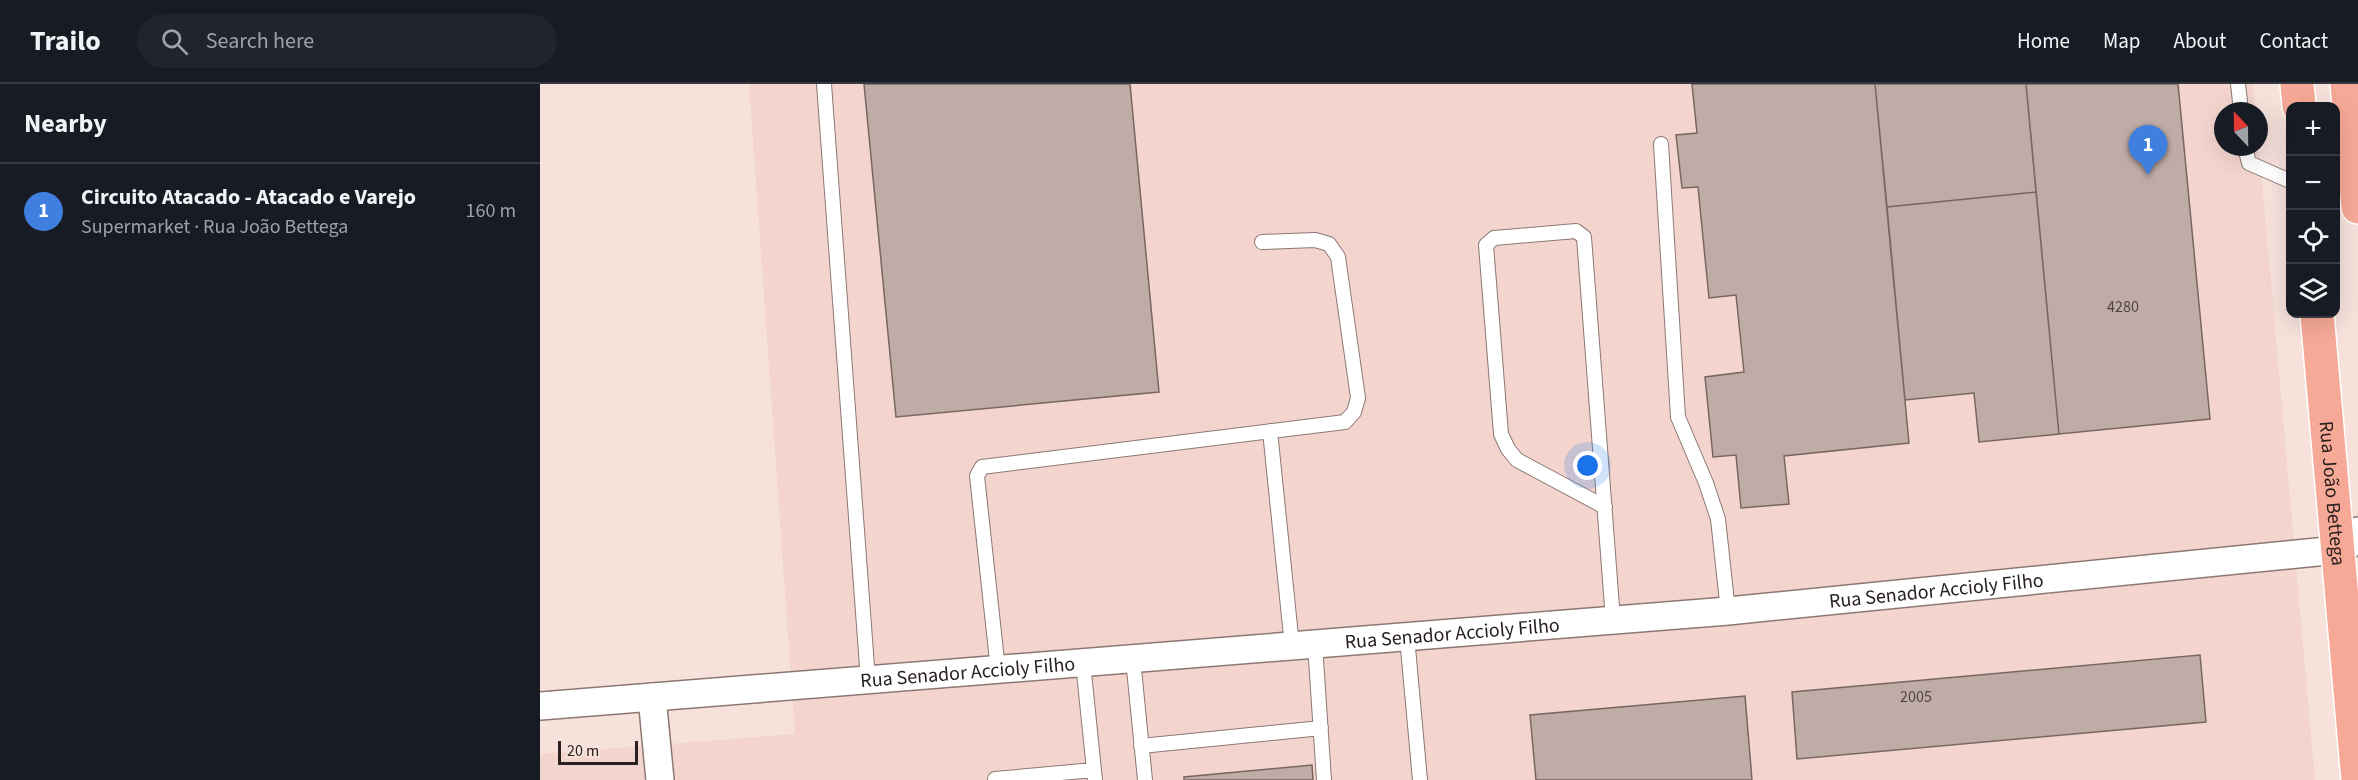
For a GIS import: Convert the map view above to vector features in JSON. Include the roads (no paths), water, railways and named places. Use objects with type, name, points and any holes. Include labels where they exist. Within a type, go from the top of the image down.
[{"type":"main road","points":[[2297,84],[2299,102]]},
{"type":"main road","points":[[2347,84],[2358,207]]},
{"type":"main road","name":"Rua João Bettega","points":[[2318,318],[2348,542],[2358,780]]},
{"type":"street","name":"Rua Senador Accioly Filho","points":[[540,706],[1728,611],[2348,542]]},
{"type":"street","points":[[652,697],[660,780]]},
{"type":"lane","points":[[824,84],[868,680]]},
{"type":"lane","points":[[2238,84],[2240,102]]},
{"type":"lane","points":[[1661,144],[1678,417],[1706,483],[1718,519],[1728,611]]},
{"type":"lane","points":[[2247,156],[2249,163],[2286,179]]},
{"type":"lane","points":[[1605,507],[1517,460],[1508,449],[1501,434],[1486,244],[1494,238],[1576,231],[1584,237],[1605,507],[1613,620]]},
{"type":"lane","points":[[998,670],[977,476],[982,467],[1345,422],[1354,412],[1358,398],[1338,257],[1329,244],[1315,240],[1262,242]]},
{"type":"lane","points":[[1270,431],[1303,645],[1321,728],[1324,780]]},
{"type":"lane","points":[[1407,637],[1420,780]]},
{"type":"lane","points":[[1133,659],[1145,780]]},
{"type":"lane","points":[[995,779],[1094,775],[1083,663]]},
{"type":"lane","points":[[1142,746],[1321,728]]},
{"type":"place","name":"Circuito Atacado - Atacado e Varejo","points":[[2148,175]]}]
